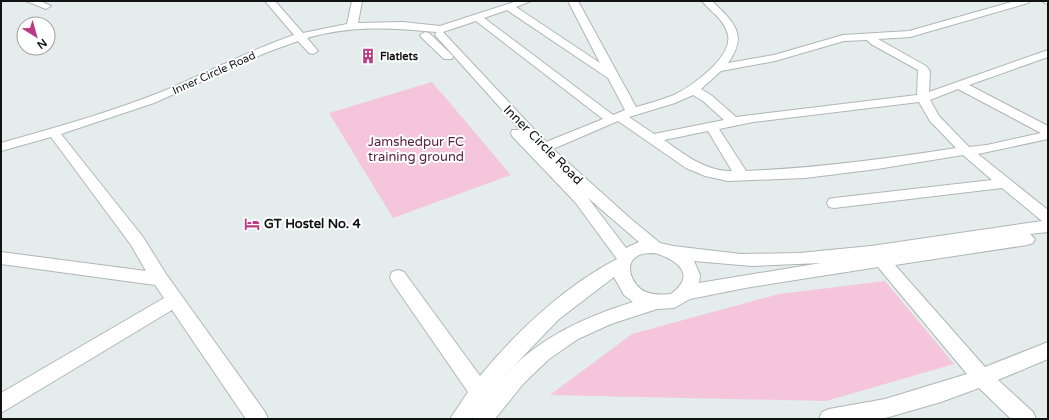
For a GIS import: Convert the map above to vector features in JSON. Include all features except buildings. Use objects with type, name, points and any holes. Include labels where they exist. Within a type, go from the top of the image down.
[{"type":"street","points":[[31,1],[46,6]]},
{"type":"street","points":[[270,1],[313,52]]},
{"type":"street","points":[[352,26],[357,1]]},
{"type":"street","points":[[432,32],[526,1]]},
{"type":"street","points":[[572,1],[612,76],[621,116]]},
{"type":"street","points":[[545,147],[621,116],[677,98],[692,90],[717,68],[730,52],[734,37],[730,27],[707,1]]},
{"type":"street","points":[[717,68],[775,58],[843,38],[910,34],[1025,1]]},
{"type":"street","points":[[509,7],[612,76]]},
{"type":"street","points":[[478,18],[691,165],[710,173],[728,176],[805,173],[877,165],[987,149],[1048,134]]},
{"type":"street","name":"Inner Circle Road","points":[[1,147],[120,111],[172,92],[302,38],[352,26],[398,25],[432,32],[545,147],[616,216],[655,247]]},
{"type":"street","name":"Inner Circle Road","points":[[1,153],[57,137],[160,102],[302,38],[357,30],[387,29],[432,32]]},
{"type":"street","name":"Inner Circle Road","points":[[432,32],[448,57],[481,96],[580,198],[623,262]]},
{"type":"street","points":[[870,37],[875,42],[922,68],[924,71],[923,98],[926,107],[934,118],[966,151],[1048,218]]},
{"type":"street","points":[[651,138],[673,136],[733,121],[909,101],[923,98],[1048,53]]},
{"type":"street","points":[[959,84],[1048,134]]},
{"type":"street","points":[[692,90],[707,98],[733,121]]},
{"type":"street","points":[[711,126],[742,176]]},
{"type":"street","points":[[57,137],[137,241],[174,300],[258,419]]},
{"type":"street","points":[[834,203],[1005,183]]},
{"type":"street","points":[[460,419],[479,391],[498,368],[575,296],[594,281],[623,262],[637,249],[655,247],[673,252],[735,260],[801,259],[839,256],[1048,226]]},
{"type":"street","points":[[483,419],[507,386],[523,370],[560,339],[596,322],[656,302],[675,301],[689,292],[745,281],[1048,236]]},
{"type":"street","points":[[673,252],[687,263],[693,278],[689,292]]},
{"type":"street","points":[[1,258],[160,279]]},
{"type":"street","points":[[882,261],[982,378],[1026,419]]},
{"type":"street","points":[[623,262],[622,281],[636,295],[656,302]]},
{"type":"street","points":[[398,277],[479,391]]},
{"type":"street","points":[[1,404],[174,300]]},
{"type":"street","points":[[829,419],[852,416],[914,400],[982,378],[1048,350]]},
{"type":"green space","name":"Jamshedpur FC training ground","points":[[432,82],[511,175],[393,218],[329,113]]},
{"type":"green space","points":[[885,281],[954,364],[826,401],[550,395],[632,334],[779,294]]},
{"type":"place","name":"Flatlets","points":[[368,56]]},
{"type":"place","name":"GT Hostel No. 4","points":[[252,224]]}]
